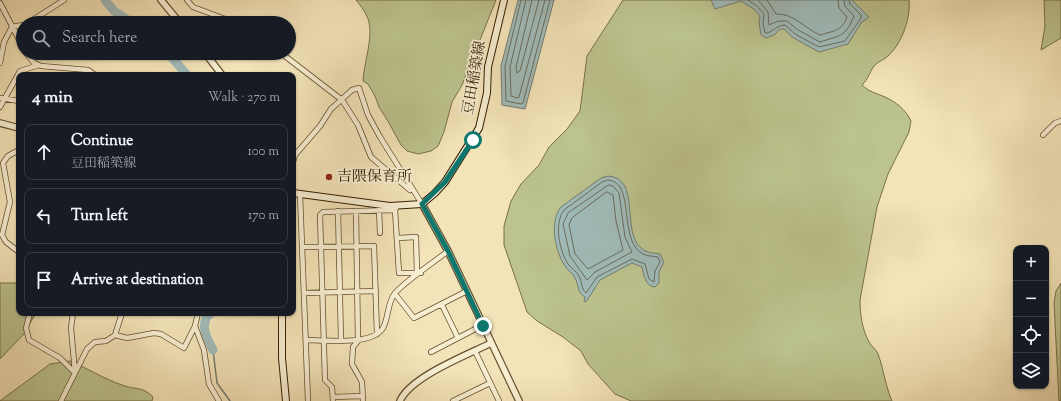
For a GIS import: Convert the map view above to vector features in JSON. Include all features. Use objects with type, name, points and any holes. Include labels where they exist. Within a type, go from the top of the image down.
[{"type":"main road","name":"豆田稲築線","points":[[422,204],[445,182],[479,128],[487,94],[488,67],[504,0]]},
{"type":"main road","points":[[296,193],[396,208],[422,204]]},
{"type":"main road","points":[[282,316],[282,358],[286,401]]},
{"type":"street","points":[[39,16],[64,0]]},
{"type":"street","points":[[161,0],[174,16]]},
{"type":"street","points":[[187,0],[193,7],[217,16]]},
{"type":"street","points":[[0,3],[16,34]]},
{"type":"street","points":[[12,27],[16,26]]},
{"type":"street","points":[[0,63],[4,42],[12,27]]},
{"type":"street","points":[[32,60],[39,65],[88,70],[91,72]]},
{"type":"street","points":[[210,60],[220,72]]},
{"type":"street","points":[[290,60],[342,100],[358,125],[371,157],[415,194]]},
{"type":"street","points":[[20,72],[39,65]]},
{"type":"street","points":[[0,107],[6,99],[16,79]]},
{"type":"street","points":[[296,154],[320,126],[331,109],[352,90],[359,88],[368,114],[380,137],[422,204],[448,251],[519,401]]},
{"type":"street","points":[[0,98],[16,101]]},
{"type":"street","points":[[1043,135],[1055,123],[1061,120]]},
{"type":"street","points":[[0,123],[16,127]]},
{"type":"street","points":[[16,152],[8,156],[4,163],[10,202],[2,235],[6,242],[16,250]]},
{"type":"street","points":[[300,194],[308,401]]},
{"type":"street","points":[[356,210],[358,341],[353,347],[352,364],[362,382],[363,399],[333,399],[332,387],[325,380],[320,215],[323,212],[356,210],[379,210],[396,208],[399,273],[419,273]]},
{"type":"street","points":[[379,210],[380,233]]},
{"type":"street","points":[[338,211],[341,340]]},
{"type":"street","points":[[398,238],[416,237],[419,273]]},
{"type":"street","points":[[303,248],[374,246],[377,334]]},
{"type":"street","points":[[306,340],[358,341],[377,334],[382,329],[390,303],[395,294],[448,251]]},
{"type":"street","points":[[304,293],[376,291]]},
{"type":"street","points":[[395,294],[414,318],[467,291]]},
{"type":"street","points":[[442,305],[458,338]]},
{"type":"street","points":[[29,316],[26,328],[29,340],[60,358],[75,373]]},
{"type":"street","points":[[73,316],[71,328],[75,373]]},
{"type":"street","points":[[61,401],[90,345],[95,342],[106,341],[115,335],[121,316]]},
{"type":"street","points":[[115,335],[127,338],[154,332],[161,334],[184,348],[195,326],[197,316]]},
{"type":"street","points":[[195,326],[204,350],[209,384],[219,401]]},
{"type":"street","points":[[431,352],[483,326]]},
{"type":"street","points":[[400,401],[403,395],[418,381],[491,343]]},
{"type":"street","points":[[475,351],[500,401]]},
{"type":"street","points":[[453,401],[490,383]]},
{"type":"green space","points":[[356,0],[496,0],[462,85],[452,102],[444,132],[438,146],[431,151],[418,154],[407,151],[401,145],[379,107],[368,84],[363,81],[370,28],[367,16]]},
{"type":"green space","points":[[623,0],[909,0],[909,14],[902,37],[894,50],[874,66],[862,85],[870,91],[893,101],[906,113],[911,121],[909,132],[888,174],[877,207],[860,300],[863,327],[870,343],[878,354],[892,401],[631,401],[615,394],[588,364],[581,351],[563,337],[537,321],[527,312],[504,245],[504,226],[511,201],[521,184],[539,165],[549,147],[567,129],[580,111],[587,56]]},
{"type":"green space","points":[[1044,0],[1061,0],[1061,38],[1041,50],[1045,26]]},
{"type":"green space","points":[[0,283],[16,283],[16,316],[34,316],[23,335],[0,359]]},
{"type":"green space","points":[[1061,283],[1061,401],[1059,401],[1054,303],[1056,291]]},
{"type":"green space","points":[[70,361],[115,383],[146,391],[153,397],[152,401],[0,401],[50,364]]},
{"type":"water","points":[[518,0],[554,0],[525,109],[502,105],[501,66]]},
{"type":"water","points":[[711,0],[852,0],[869,17],[861,23],[848,44],[819,52],[792,37],[784,29],[780,29],[774,35],[766,38],[761,35],[759,22],[760,16],[754,9],[741,1],[715,9]]},
{"type":"water","points":[[608,176],[618,179],[625,186],[628,195],[632,231],[636,241],[642,249],[651,253],[660,254],[664,262],[659,272],[659,283],[655,287],[649,285],[647,282],[644,277],[642,267],[632,263],[600,280],[586,302],[584,301],[585,297],[579,291],[574,276],[565,266],[558,253],[554,228],[555,220],[561,207],[601,178]]},
{"type":"waterway","points":[[105,0],[114,11],[122,16]]},
{"type":"waterway","points":[[174,60],[184,72]]},
{"type":"waterway","points":[[208,316],[204,326],[206,336],[213,350]]},
{"type":"waterway","points":[[213,350],[217,383],[230,401]]},
{"type":"place","name":"吉隈保育所","points":[[329,177]]},
{"type":"route","points":[[473,140],[445,182],[422,204],[448,251],[483,326]]}]
